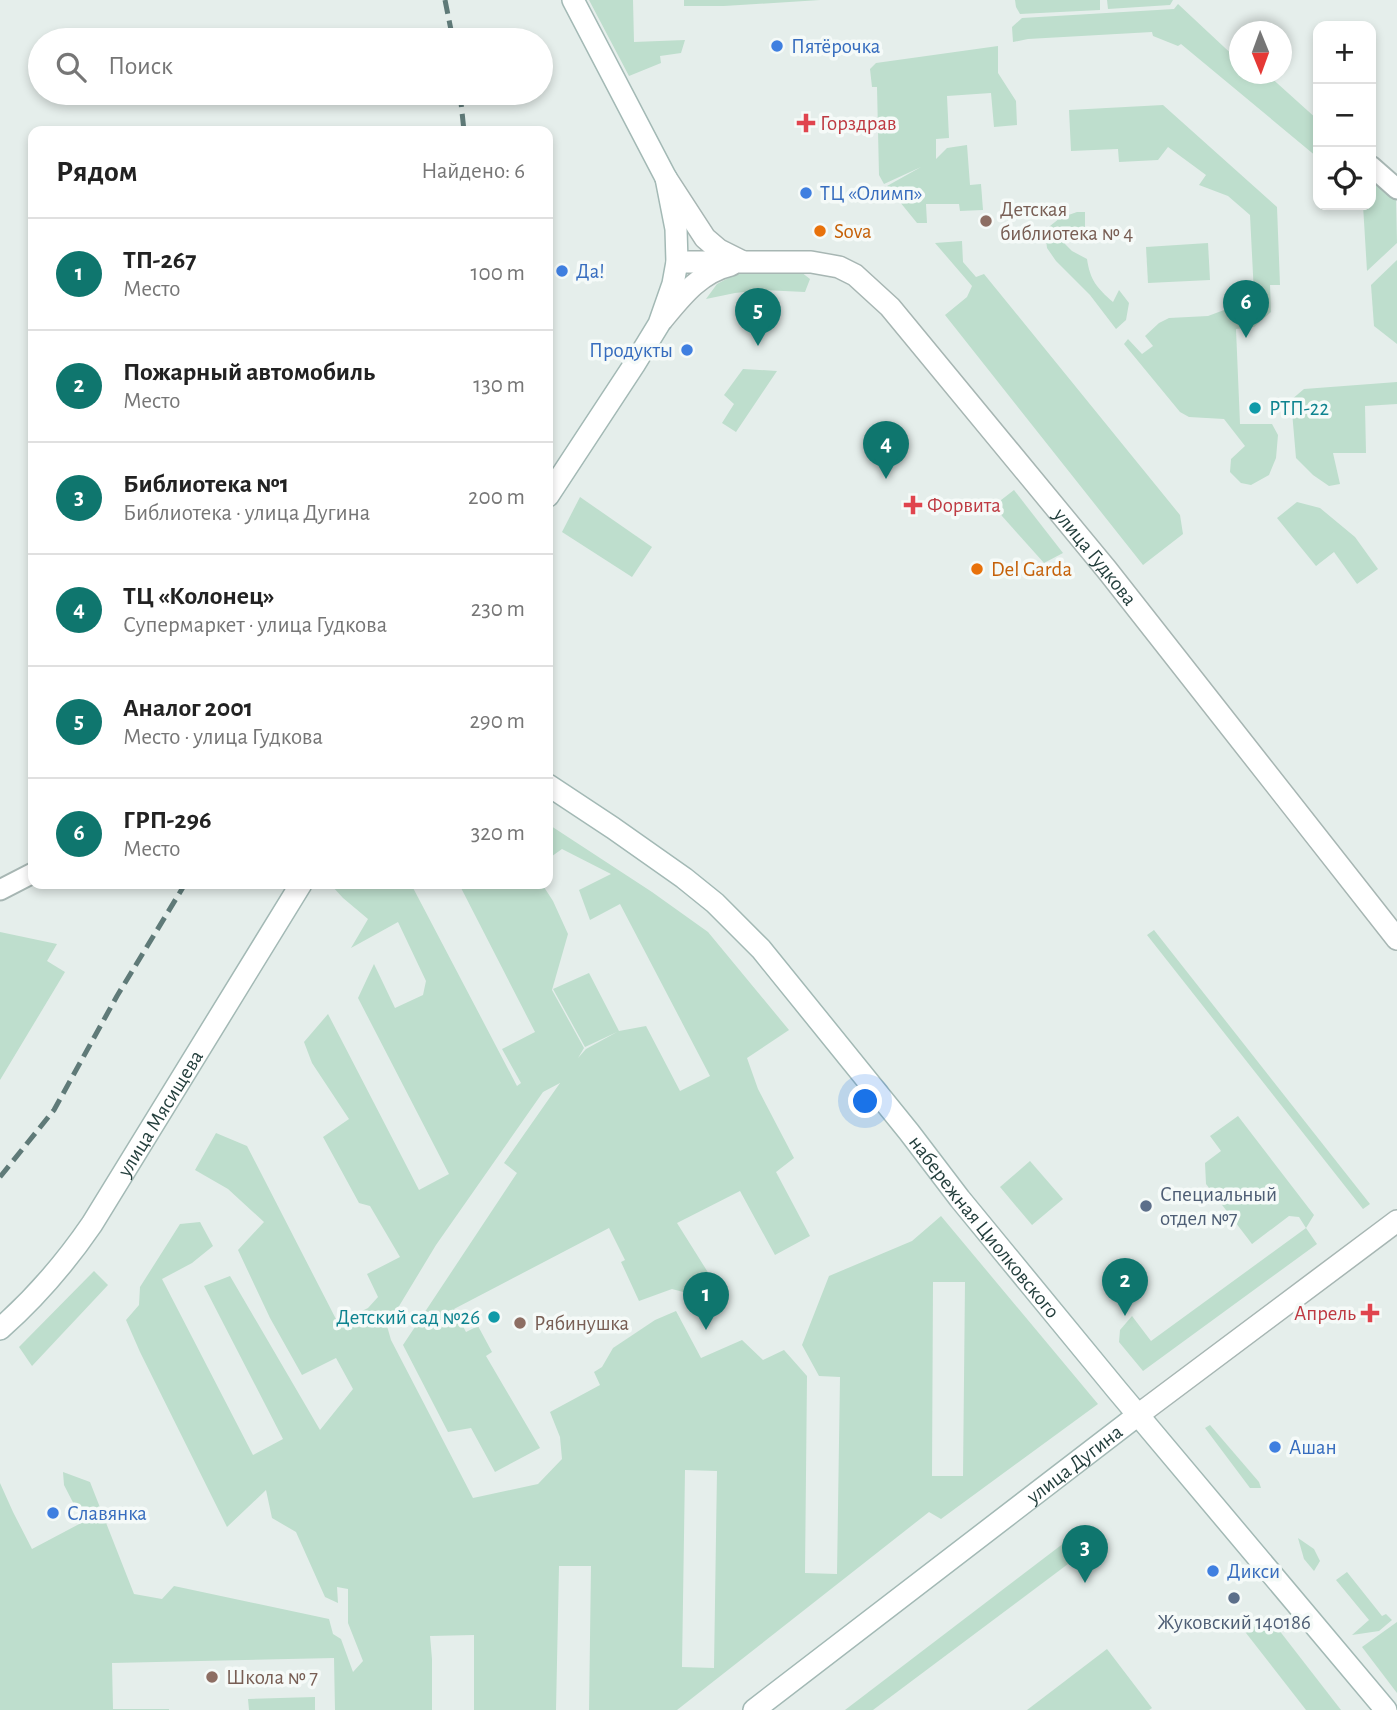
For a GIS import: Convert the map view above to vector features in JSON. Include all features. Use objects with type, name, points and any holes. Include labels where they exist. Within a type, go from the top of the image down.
[{"type":"main road","points":[[553,488],[659,324],[673,284],[677,262],[677,237],[666,178],[573,0]]},
{"type":"main road","name":"улица Гудкова","points":[[666,178],[705,238],[719,250],[743,262]]},
{"type":"main road","name":"улица Гудкова","points":[[677,262],[811,262],[839,267],[855,275],[891,307],[1107,570],[1395,934]]},
{"type":"main road","name":"улица Гудкова","points":[[659,324],[687,290],[698,281],[717,268],[743,262]]},
{"type":"main road","name":"набережная Циолковского","points":[[553,788],[684,878],[715,903],[761,949],[969,1210],[1386,1710]]},
{"type":"main road","name":"улица Мясищева","points":[[0,1329],[50,1278],[86,1233],[298,889]]},
{"type":"main road","name":"улица Дугина","points":[[754,1710],[1397,1220]]},
{"type":"street","points":[[1376,170],[1397,188]]},
{"type":"street","points":[[0,890],[28,876]]},
{"type":"green space","points":[[589,0],[633,0],[634,42],[685,40],[681,53],[660,56],[661,63],[629,76]]},
{"type":"green space","points":[[684,0],[820,0],[684,6]]},
{"type":"green space","points":[[1015,0],[1100,0],[1100,10],[1020,14]]},
{"type":"green space","points":[[1107,0],[1173,0],[1170,5],[1108,9]]},
{"type":"green space","points":[[1178,4],[1229,52],[1229,84],[1181,44],[1178,46],[1153,36],[1152,32],[1013,42],[1012,27],[1022,18],[1174,9]]},
{"type":"green space","points":[[998,46],[998,73],[1016,101],[1017,125],[994,127],[991,93],[947,96],[949,138],[936,139],[936,159],[947,148],[967,145],[970,185],[981,184],[983,210],[960,211],[959,204],[926,204],[927,223],[917,223],[887,186],[921,167],[884,184],[879,175],[877,87],[872,87],[870,69],[876,63]]},
{"type":"green space","points":[[1229,84],[1278,84],[1313,115],[1313,154]]},
{"type":"green space","points":[[1163,105],[1277,207],[1280,285],[1270,285],[1271,312],[1254,327],[1236,329],[1240,424],[1272,424],[1278,435],[1276,458],[1269,475],[1251,485],[1241,483],[1230,472],[1231,459],[1245,446],[1224,419],[1189,417],[1180,412],[1124,344],[1128,339],[1142,354],[1153,346],[1145,336],[1159,323],[1169,318],[1208,316],[1243,303],[1254,294],[1250,215],[1228,196],[1199,185],[1206,175],[1168,147],[1158,160],[1119,162],[1118,149],[1071,151],[1069,110]]},
{"type":"green space","points":[[1376,180],[1379,180],[1396,199],[1397,243],[1367,271],[1363,210],[1376,210]]},
{"type":"green space","points":[[1085,212],[1085,229],[1071,232],[1065,244],[1087,259],[1092,278],[1107,297],[1113,302],[1119,290],[1129,303],[1126,320],[1116,329],[1090,295],[1056,261],[1047,248],[1045,230],[1060,218]]},
{"type":"green space","points":[[962,241],[963,262],[976,277],[984,274],[1180,515],[1183,534],[1143,565],[945,315],[967,297],[972,286],[935,243]]},
{"type":"green space","points":[[1208,243],[1210,280],[1148,283],[1146,247]]},
{"type":"green space","points":[[1397,260],[1397,344],[1374,326],[1371,285]]},
{"type":"green space","points":[[801,272],[810,279],[805,292],[763,290],[706,299],[717,284],[736,274]]},
{"type":"green space","points":[[743,369],[777,371],[736,432],[722,423],[734,404],[724,395]]},
{"type":"green space","points":[[1397,382],[1397,404],[1365,406],[1366,453],[1333,453],[1340,484],[1329,486],[1296,458],[1291,400],[1304,389]]},
{"type":"green space","points":[[1014,490],[1063,553],[1044,563],[1002,516],[996,504]]},
{"type":"green space","points":[[580,497],[652,547],[632,577],[562,532]]},
{"type":"green space","points":[[1297,502],[1320,508],[1355,537],[1378,569],[1357,584],[1334,552],[1316,566],[1277,518]]},
{"type":"green space","points":[[553,827],[708,932],[789,1030],[747,1058],[758,1089],[794,1158],[776,1172],[810,1236],[775,1255],[740,1191],[677,1223],[709,1274],[702,1297],[672,1289],[639,1301],[621,1262],[625,1260],[609,1228],[454,1309],[466,1332],[478,1326],[492,1352],[486,1356],[540,1448],[495,1472],[471,1428],[448,1432],[403,1345],[517,1173],[504,1163],[560,1083],[543,1092],[436,1245],[387,1326],[391,1340],[473,1498],[538,1484],[562,1459],[560,1437],[550,1412],[600,1385],[594,1372],[602,1367],[613,1348],[655,1320],[676,1311],[701,1358],[742,1340],[763,1360],[784,1350],[807,1376],[805,1573],[837,1574],[840,1377],[819,1376],[802,1345],[829,1276],[912,1241],[941,1216],[1098,1404],[941,1519],[929,1512],[677,1710],[589,1710],[591,1566],[559,1566],[556,1710],[474,1710],[474,1635],[430,1636],[432,1710],[335,1710],[334,1658],[112,1663],[113,1709],[169,1710],[0,1710],[0,1483],[32,1549],[83,1522],[64,1485],[63,1472],[90,1482],[134,1594],[162,1599],[174,1586],[329,1619],[333,1634],[341,1639],[353,1672],[363,1661],[348,1623],[348,1589],[337,1587],[338,1603],[325,1597],[296,1532],[272,1518],[266,1490],[227,1527],[126,1320],[139,1305],[140,1287],[180,1224],[200,1222],[213,1246],[192,1263],[162,1279],[253,1455],[283,1439],[204,1286],[230,1276],[320,1430],[353,1389],[336,1358],[302,1375],[270,1318],[238,1250],[264,1222],[228,1189],[195,1170],[216,1133],[247,1146],[338,1323],[368,1308],[378,1297],[367,1274],[400,1257],[370,1206],[359,1203],[323,1137],[349,1119],[312,1063],[304,1042],[328,1014],[419,1190],[449,1174],[358,998],[374,964],[395,1008],[423,995],[426,981],[398,922],[351,948],[368,919],[335,889],[414,889],[517,1086],[521,1083],[502,1049],[535,1032],[462,889],[545,889],[568,934],[552,990],[584,1048],[578,1058],[586,1049],[617,1032],[585,1047],[553,989],[589,973],[619,1031],[646,1026],[680,1091],[710,1076],[620,904],[590,920],[579,890],[611,874],[562,849],[553,855]],"holes":[[[933,1282],[965,1282],[963,1476],[932,1476]],[[685,1470],[717,1471],[714,1668],[682,1667]]]},
{"type":"green space","points":[[1154,930],[1370,1204],[1363,1209],[1147,935]]},
{"type":"green space","points":[[0,932],[57,944],[47,961],[65,972],[0,1080]]},
{"type":"green space","points":[[1238,1116],[1314,1215],[1306,1228],[1299,1217],[1289,1216],[1252,1244],[1206,1184],[1205,1163],[1221,1151],[1210,1136]]},
{"type":"green space","points":[[1030,1161],[1063,1199],[1032,1225],[1000,1187]]},
{"type":"green space","points":[[1306,1228],[1317,1244],[1143,1371],[1119,1342],[1120,1330],[1132,1316],[1151,1341]]},
{"type":"green space","points":[[94,1271],[108,1285],[32,1366],[19,1347]]},
{"type":"green space","points":[[1210,1425],[1259,1482],[1261,1488],[1250,1488],[1205,1428]]},
{"type":"green space","points":[[1085,1527],[1096,1543],[873,1710],[845,1710]]},
{"type":"green space","points":[[1298,1538],[1314,1549],[1320,1561],[1314,1571],[1304,1559]]},
{"type":"green space","points":[[1347,1572],[1382,1616],[1386,1614],[1392,1620],[1379,1631],[1352,1635],[1369,1620],[1336,1580]]},
{"type":"green space","points":[[1268,1616],[1341,1710],[1306,1710],[1246,1633]]},
{"type":"green space","points":[[1397,1622],[1397,1693],[1362,1647]]},
{"type":"green space","points":[[1107,1649],[1152,1708],[1027,1710]]},
{"type":"green space","points":[[315,1697],[315,1710],[249,1710],[248,1699]]},
{"type":"railway","points":[[445,0],[451,28]]},
{"type":"railway","points":[[461,105],[463,126]]},
{"type":"railway","points":[[0,1177],[54,1110],[117,996],[182,889]]},
{"type":"place","name":"Пятёрочка","points":[[777,46]]},
{"type":"place","name":"Горздрав","points":[[806,123]]},
{"type":"place","name":"ТЦ «Олимп»","points":[[806,193]]},
{"type":"place","name":"Детская библиотека № 4","points":[[986,221]]},
{"type":"place","name":"Sova","points":[[820,231]]},
{"type":"place","name":"Да!","points":[[562,271]]},
{"type":"place","name":"ГРП-296","points":[[1246,338]]},
{"type":"place","name":"Аналог 2001","points":[[758,346]]},
{"type":"place","name":"Продукты","points":[[687,350]]},
{"type":"place","name":"РТП-22","points":[[1255,408]]},
{"type":"place","name":"ТЦ «Колонец»","points":[[886,479]]},
{"type":"place","name":"Форвита","points":[[913,505]]},
{"type":"place","name":"Del Garda","points":[[977,569]]},
{"type":"place","name":"Специальный отдел №7","points":[[1146,1206]]},
{"type":"place","name":"Апрель","points":[[1370,1313]]},
{"type":"place","name":"Пожарный автомобиль","points":[[1125,1316]]},
{"type":"place","name":"Детский сад №26","points":[[494,1317]]},
{"type":"place","name":"Рябинушка","points":[[520,1323]]},
{"type":"place","name":"ТП-267","points":[[706,1330]]},
{"type":"place","name":"Ашан","points":[[1275,1447]]},
{"type":"place","name":"Славянка","points":[[53,1513]]},
{"type":"place","name":"Дикси","points":[[1213,1571]]},
{"type":"place","name":"Библиотека №1","points":[[1085,1583]]},
{"type":"place","name":"Жуковский 140186","points":[[1234,1598]]},
{"type":"place","name":"Школа № 7","points":[[212,1677]]}]
